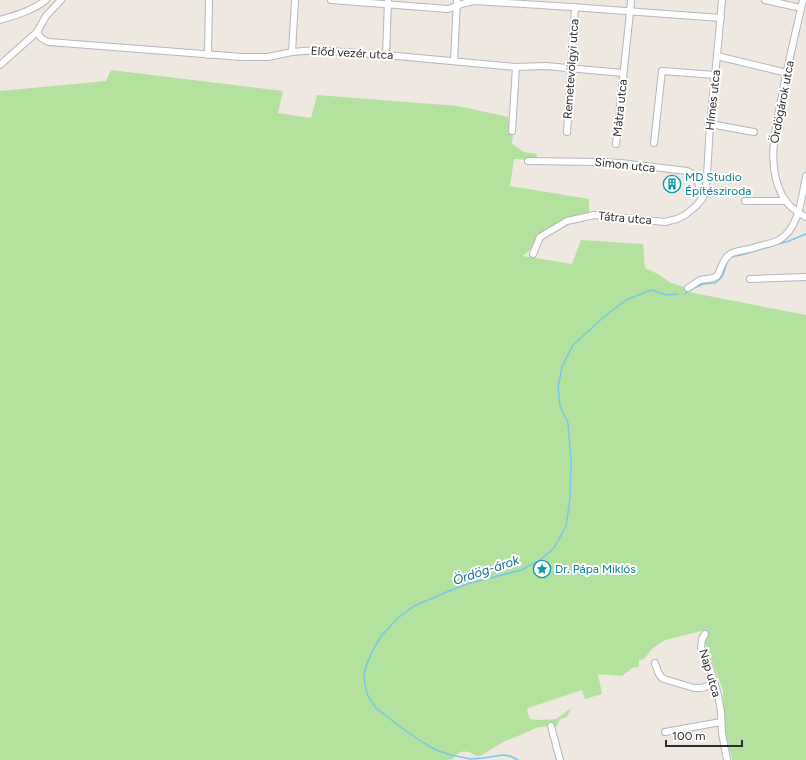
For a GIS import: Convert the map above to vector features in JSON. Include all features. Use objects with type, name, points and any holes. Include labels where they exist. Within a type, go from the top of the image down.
[{"type":"street","points":[[0,20],[35,8],[46,0]]},
{"type":"street","points":[[0,65],[37,32],[46,16],[61,0]]},
{"type":"street","points":[[208,55],[209,0]]},
{"type":"street","points":[[292,52],[295,0]]},
{"type":"street","points":[[331,0],[388,2],[448,9],[475,2],[546,3],[630,12],[721,18]]},
{"type":"street","points":[[454,61],[456,0]]},
{"type":"street","name":"Mátra utca","points":[[616,144],[630,0]]},
{"type":"street","name":"Hímes utca","points":[[702,199],[706,192],[710,124],[722,0]]},
{"type":"street","points":[[765,0],[801,8]]},
{"type":"street","name":"Ördögárok utca","points":[[803,0],[774,136],[773,164],[780,191],[786,201],[791,208],[806,217]]},
{"type":"street","points":[[386,55],[388,2]]},
{"type":"street","name":"Remetevölgyi utca","points":[[567,132],[575,7]]},
{"type":"street","name":"Előd vezér utca","points":[[37,32],[42,39],[49,42],[208,55],[268,57],[292,52],[316,50],[516,67],[546,66],[623,73]]},
{"type":"street","points":[[717,56],[787,73]]},
{"type":"street","points":[[512,132],[516,67]]},
{"type":"street","points":[[654,143],[662,71],[715,75]]},
{"type":"street","points":[[710,124],[754,132]]},
{"type":"street","name":"Simon utca","points":[[528,162],[621,163],[688,171],[692,173],[699,183],[702,199]]},
{"type":"street","points":[[688,288],[700,280],[713,278],[716,276],[724,261],[730,254],[748,250],[777,240],[786,235],[798,213],[806,176]]},
{"type":"street","name":"Tátra utca","points":[[533,254],[540,237],[567,221],[594,215],[665,222],[685,215],[702,199]]},
{"type":"street","points":[[745,201],[786,201]]},
{"type":"street","points":[[750,279],[806,277]]},
{"type":"street","name":"Nap utca","points":[[706,634],[702,639],[701,648],[715,684],[720,704],[722,733],[727,760]]},
{"type":"street","points":[[655,663],[659,674],[664,679],[694,688],[701,688],[715,684]]},
{"type":"street","points":[[665,732],[721,722]]},
{"type":"street","points":[[550,726],[560,760]]},
{"type":"green space","points":[[111,70],[283,91],[278,113],[311,118],[317,95],[458,106],[508,117],[510,133],[513,134],[512,144],[524,152],[537,154],[536,160],[514,159],[510,186],[589,199],[589,214],[552,230],[523,256],[572,264],[581,240],[643,244],[645,268],[658,274],[671,283],[688,288],[688,292],[806,315],[806,760],[732,760],[725,730],[723,690],[704,641],[703,635],[706,630],[665,640],[652,649],[644,659],[639,660],[639,667],[632,668],[622,676],[598,674],[602,694],[585,699],[582,690],[528,708],[527,710],[530,719],[539,720],[556,719],[571,708],[567,717],[559,720],[557,726],[538,727],[503,742],[482,755],[477,756],[470,753],[461,752],[458,753],[453,759],[447,760],[0,760],[0,91],[106,81]]},
{"type":"waterway","name":"Ördög-árok","points":[[685,294],[703,284],[715,283],[720,279],[723,275],[727,262],[731,257],[789,241],[806,234]]},
{"type":"waterway","name":"Ördög-árok","points":[[518,760],[510,756],[503,755],[471,759],[436,750],[424,743],[376,708],[368,696],[365,685],[364,673],[368,661],[382,635],[398,618],[414,606],[467,584],[521,570],[540,560],[554,548],[566,526],[570,499],[571,461],[568,423],[560,406],[558,387],[562,367],[573,345],[605,316],[626,300],[651,290],[667,295],[678,294]]},
{"type":"place","name":"MD Studio Építésziroda","points":[[672,184]]},
{"type":"place","name":"Dr. Pápa Miklós","points":[[542,569]]}]
